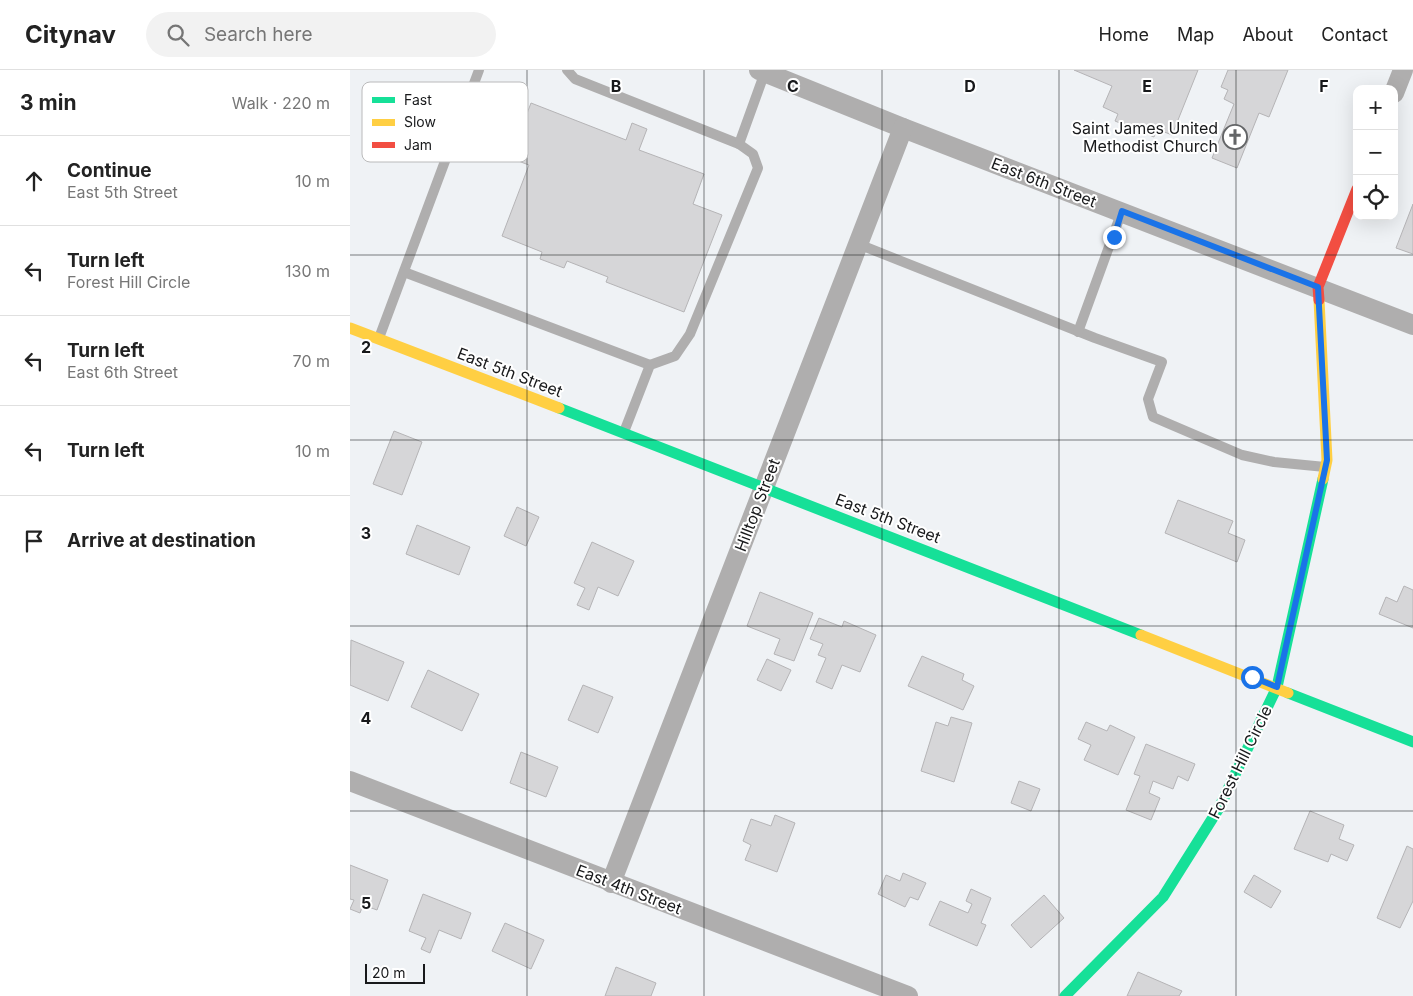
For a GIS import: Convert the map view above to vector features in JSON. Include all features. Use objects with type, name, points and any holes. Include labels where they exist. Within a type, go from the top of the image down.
[{"type":"main road","name":"Forest Hill Circle","points":[[1065,996],[1164,897],[1219,808],[1277,687],[1326,468],[1318,287],[1353,199]]},
{"type":"main road","name":"East 5th Street","points":[[350,328],[764,487],[1413,742]]},
{"type":"street","points":[[1397,85],[1403,70]]},
{"type":"street","name":"East 6th Street","points":[[762,71],[903,128],[1413,325]]},
{"type":"street","name":"Hilltop Street","points":[[611,882],[903,128]]},
{"type":"street","name":"East 4th Street","points":[[350,781],[908,996]]},
{"type":"lane","points":[[475,82],[479,70]]},
{"type":"lane","points":[[404,272],[650,365],[674,356],[690,334],[704,304],[758,168],[753,154],[739,144],[575,79],[567,70]]},
{"type":"lane","points":[[739,144],[762,71]]},
{"type":"lane","points":[[378,339],[445,162]]},
{"type":"lane","points":[[1078,332],[1122,211]]},
{"type":"lane","points":[[858,244],[1078,332],[1162,362],[1148,399],[1153,417],[1242,455],[1282,463],[1326,468]]},
{"type":"lane","points":[[623,433],[650,365]]},
{"type":"building","points":[[1074,70],[1198,70],[1172,135],[1157,129],[1154,137],[1115,121],[1118,114],[1103,107],[1112,86]]},
{"type":"building","name":"Saint James United Methodist Church","points":[[1228,70],[1288,70],[1269,117],[1259,113],[1237,168],[1212,158],[1234,104],[1224,99],[1228,90],[1221,87]]},
{"type":"building","points":[[531,103],[626,140],[632,123],[647,129],[639,150],[704,174],[693,204],[722,215],[684,312],[606,282],[608,277],[567,261],[564,268],[540,259],[542,252],[502,236],[529,165],[521,162],[528,162],[528,111]]},
{"type":"building","points":[[1413,204],[1413,254],[1396,248]]},
{"type":"building","points":[[394,431],[422,442],[402,495],[373,484]]},
{"type":"building","points":[[1178,500],[1233,521],[1228,533],[1245,540],[1237,562],[1165,533]]},
{"type":"building","points":[[517,507],[539,517],[526,546],[504,536]]},
{"type":"building","points":[[417,525],[470,547],[459,575],[406,554]]},
{"type":"building","points":[[592,542],[634,561],[618,596],[598,587],[589,610],[577,605],[585,588],[574,583]]},
{"type":"building","points":[[1404,586],[1413,590],[1413,628],[1379,614],[1386,597],[1397,602]]},
{"type":"building","points":[[760,592],[813,613],[794,661],[774,654],[780,639],[747,626]]},
{"type":"building","points":[[819,618],[842,627],[844,621],[876,635],[860,672],[842,665],[832,689],[816,682],[826,658],[818,655],[823,644],[810,639]]},
{"type":"building","points":[[351,640],[404,662],[388,701],[350,685]]},
{"type":"building","points":[[922,656],[964,674],[962,680],[974,686],[963,710],[908,686]]},
{"type":"building","points":[[767,659],[791,670],[781,691],[757,680]]},
{"type":"building","points":[[428,670],[479,694],[462,731],[411,707]]},
{"type":"building","points":[[583,685],[613,697],[598,733],[568,720]]},
{"type":"building","points":[[951,717],[972,723],[954,782],[921,771],[936,722],[948,726]]},
{"type":"building","points":[[1086,722],[1107,731],[1110,725],[1135,737],[1118,775],[1084,760],[1091,745],[1078,739]]},
{"type":"building","points":[[1146,744],[1195,764],[1188,781],[1178,776],[1173,789],[1153,781],[1149,793],[1160,798],[1151,820],[1126,810],[1140,776],[1134,774]]},
{"type":"building","points":[[521,752],[558,767],[546,797],[510,783]]},
{"type":"building","points":[[1019,781],[1040,789],[1031,811],[1011,803]]},
{"type":"building","points":[[1310,811],[1344,825],[1339,839],[1354,845],[1347,861],[1331,854],[1328,862],[1294,849]]},
{"type":"building","points":[[775,815],[795,823],[777,872],[745,860],[751,845],[743,841],[751,819],[771,826]]},
{"type":"building","points":[[1407,846],[1413,849],[1413,901],[1400,928],[1377,918]]},
{"type":"building","points":[[350,865],[388,880],[377,910],[363,905],[360,913],[350,909],[354,900],[350,899]]},
{"type":"building","points":[[903,873],[926,883],[918,900],[910,897],[905,907],[878,894],[886,875],[900,881]]},
{"type":"building","points":[[1254,875],[1281,891],[1271,908],[1244,892]]},
{"type":"building","points":[[971,889],[991,898],[981,923],[986,925],[977,946],[929,925],[940,901],[968,913],[972,904],[966,901]]},
{"type":"building","points":[[423,894],[471,913],[461,939],[439,930],[430,953],[421,949],[426,938],[409,931]]},
{"type":"building","points":[[1044,895],[1064,918],[1031,948],[1011,925]]},
{"type":"building","points":[[505,923],[544,940],[531,969],[492,951]]},
{"type":"building","points":[[616,967],[656,983],[651,996],[605,996]]},
{"type":"building","points":[[1138,972],[1182,991],[1179,996],[1127,996]]},
{"type":"traffic: fast","points":[[559,408],[1141,635]]},
{"type":"traffic: fast","points":[[1065,996],[1163,897],[1219,808],[1277,687],[1323,479]]},
{"type":"traffic: fast","points":[[1288,693],[1413,742]]},
{"type":"traffic: slow","points":[[1319,300],[1327,460],[1323,479]]},
{"type":"traffic: slow","points":[[350,328],[559,408]]},
{"type":"traffic: slow","points":[[1141,635],[1288,693]]},
{"type":"traffic: jam","points":[[1319,300],[1318,287],[1353,199]]},
{"type":"place","name":"Saint James United Methodist Church","points":[[1235,137]]},
{"type":"route","points":[[1114,237],[1122,211],[1318,287],[1327,460],[1277,687],[1252,677]]}]
